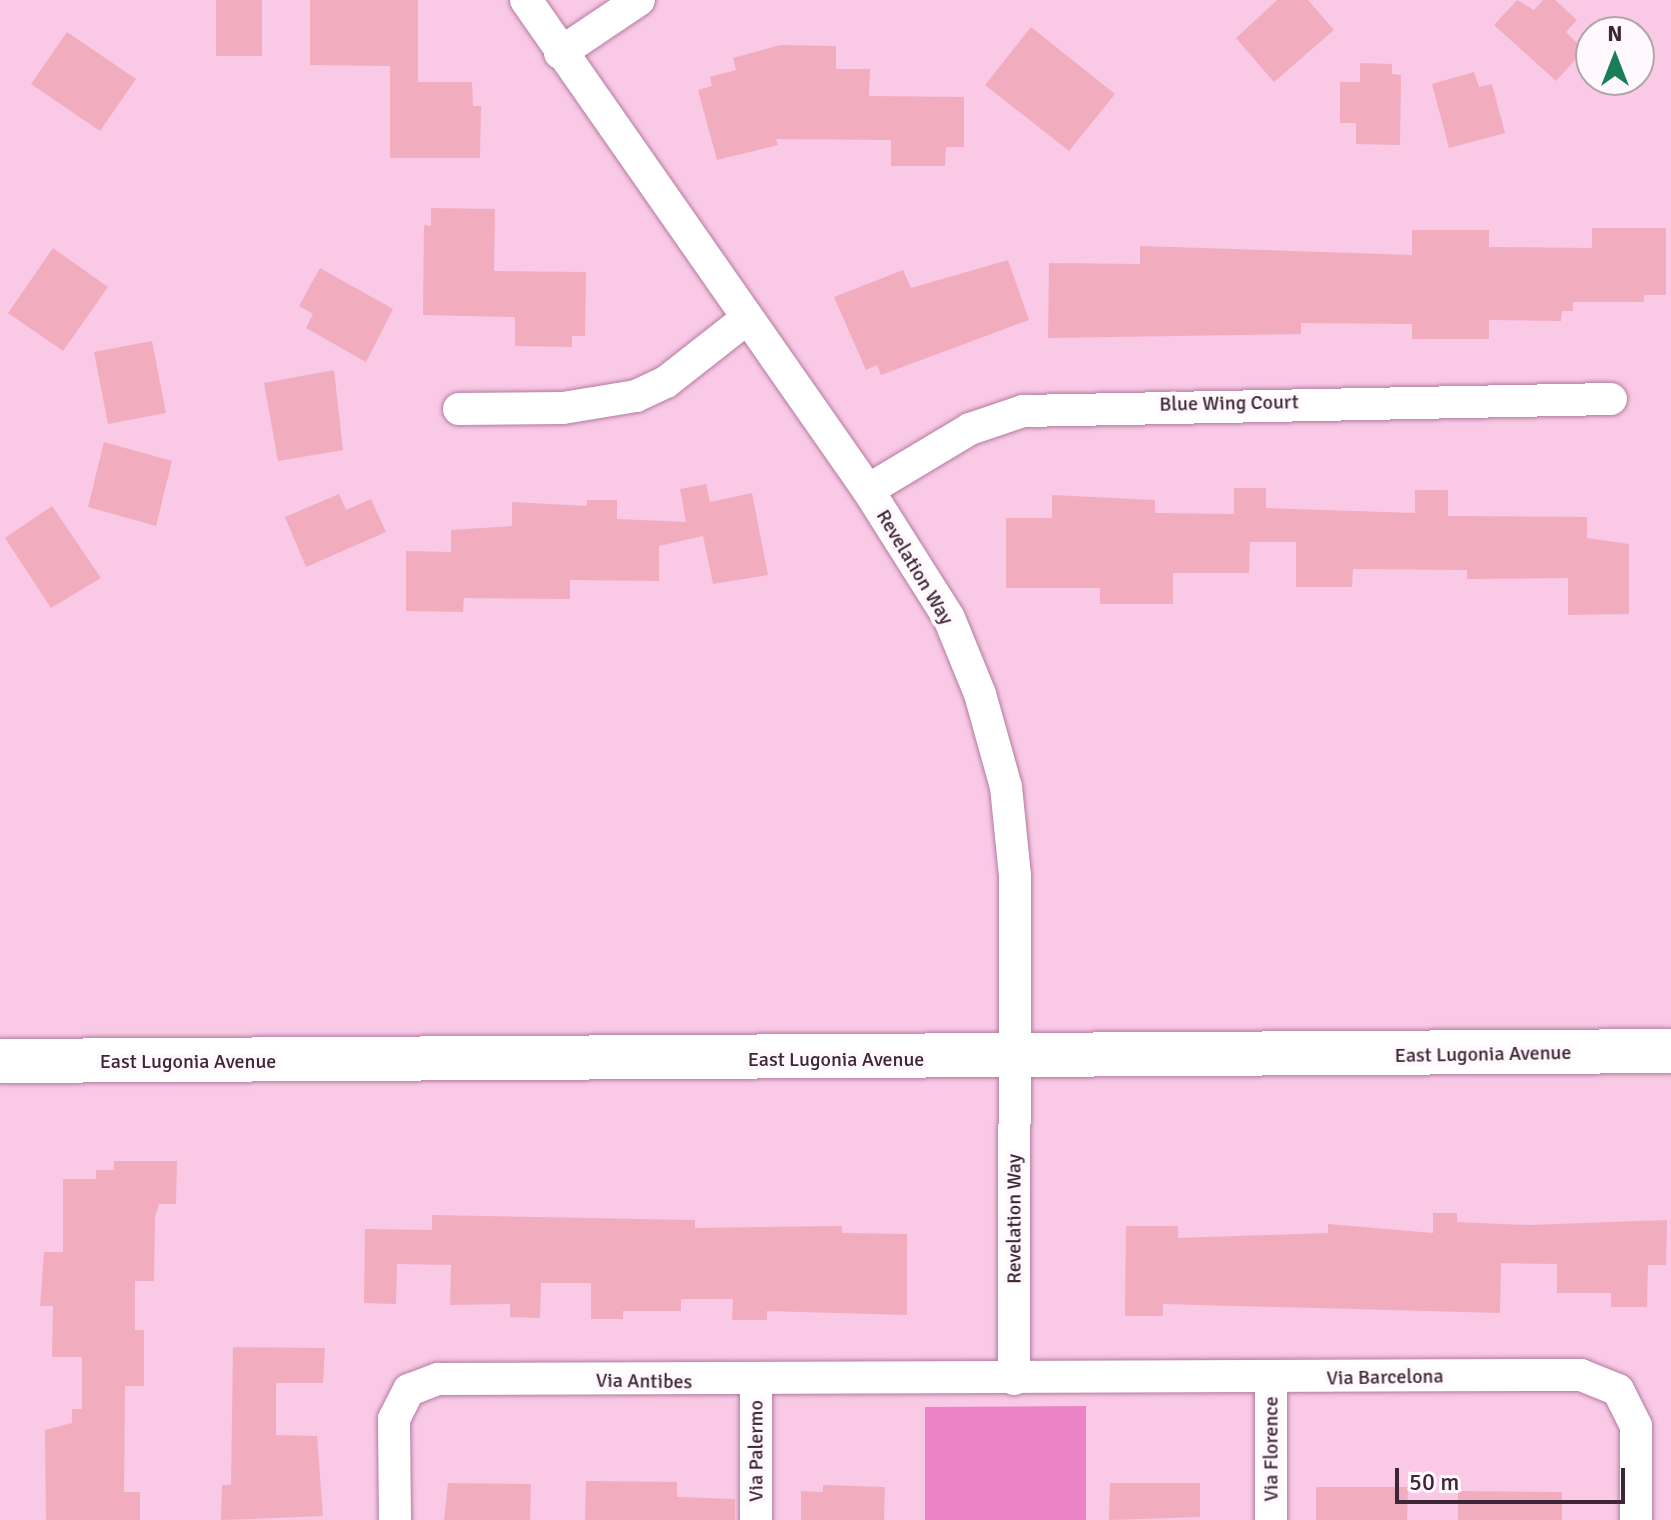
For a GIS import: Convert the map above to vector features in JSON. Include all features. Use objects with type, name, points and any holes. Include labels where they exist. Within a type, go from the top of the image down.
[{"type":"main road","name":"East Lugonia Avenue","points":[[0,1061],[1010,1059],[1671,1051]]},
{"type":"street","name":"Revelation Way","points":[[526,0],[745,320],[868,490],[949,618],[980,694],[1006,787],[1015,875],[1010,1059],[1014,1379]]},
{"type":"street","points":[[560,53],[639,0]]},
{"type":"street","points":[[459,409],[563,408],[636,396],[666,382],[745,320]]},
{"type":"street","name":"Blue Wing Court","points":[[868,490],[970,429],[1023,411],[1611,399]]},
{"type":"street","name":"Via Barcelona","points":[[1014,1379],[1581,1375],[1618,1390],[1636,1426],[1636,1520]]},
{"type":"street","name":"Via Antibes","points":[[395,1520],[394,1419],[409,1390],[438,1379],[756,1382],[1014,1379]]},
{"type":"street","name":"Via Florence","points":[[1271,1379],[1271,1520]]},
{"type":"street","name":"Via Palermo","points":[[756,1382],[756,1520]]},
{"type":"shaded area","points":[[1086,1406],[1086,1520],[925,1520],[925,1407]]},
{"type":"building","points":[[216,0],[262,0],[262,56],[216,56]]},
{"type":"building","points":[[310,0],[418,0],[418,82],[472,82],[473,106],[481,106],[480,158],[390,158],[390,66],[310,65]]},
{"type":"building","points":[[1277,0],[1308,0],[1334,30],[1274,82],[1236,38]]},
{"type":"building","points":[[1517,0],[1534,10],[1543,0],[1555,0],[1575,18],[1566,32],[1575,41],[1575,60],[1556,81],[1494,25]]},
{"type":"building","points":[[1031,27],[1115,94],[1069,151],[985,85]]},
{"type":"building","points":[[67,32],[136,79],[100,131],[31,84]]},
{"type":"building","points":[[780,45],[836,46],[836,69],[870,69],[869,96],[964,97],[964,147],[946,147],[945,166],[891,166],[891,140],[776,139],[778,145],[717,160],[698,90],[712,86],[710,77],[736,70],[733,58]]},
{"type":"building","points":[[1360,63],[1392,64],[1392,74],[1401,75],[1400,145],[1356,144],[1356,123],[1340,123],[1340,82],[1360,82]]},
{"type":"building","points":[[1474,72],[1479,87],[1492,84],[1505,133],[1449,148],[1432,84]]},
{"type":"building","points":[[431,208],[495,209],[494,271],[586,272],[585,336],[572,336],[572,347],[515,346],[515,317],[423,315],[424,225],[431,226]]},
{"type":"building","points":[[1592,228],[1666,228],[1666,295],[1644,295],[1644,302],[1573,302],[1573,311],[1562,311],[1561,321],[1489,320],[1489,339],[1412,339],[1412,324],[1301,323],[1301,334],[1048,338],[1049,263],[1140,264],[1140,246],[1412,255],[1412,230],[1489,230],[1489,247],[1592,248]]},
{"type":"building","points":[[53,248],[108,287],[63,351],[8,313]]},
{"type":"building","points":[[1008,260],[1029,320],[881,375],[877,365],[866,370],[834,297],[903,270],[911,288]]},
{"type":"building","points":[[320,268],[393,309],[366,362],[306,328],[313,314],[299,306]]},
{"type":"building","points":[[152,341],[166,413],[108,424],[94,352]]},
{"type":"building","points":[[334,370],[343,450],[278,461],[264,383]]},
{"type":"building","points":[[104,442],[172,461],[156,526],[88,507]]},
{"type":"building","points":[[706,484],[710,502],[752,493],[768,575],[713,584],[703,536],[659,546],[659,581],[570,580],[570,599],[464,598],[463,612],[406,611],[406,551],[451,552],[451,530],[512,526],[512,502],[587,506],[587,500],[617,500],[617,519],[686,522],[680,489]]},
{"type":"building","points":[[1234,488],[1266,488],[1266,508],[1415,513],[1415,490],[1448,490],[1448,516],[1587,517],[1587,538],[1629,544],[1629,614],[1568,615],[1568,578],[1467,579],[1467,570],[1353,569],[1352,587],[1296,587],[1296,542],[1250,542],[1249,573],[1173,573],[1173,604],[1100,604],[1100,588],[1006,588],[1006,518],[1052,518],[1052,495],[1155,500],[1155,513],[1234,514]]},
{"type":"building","points":[[339,494],[346,510],[371,499],[386,532],[306,567],[285,517]]},
{"type":"building","points":[[52,506],[101,578],[51,608],[5,538]]},
{"type":"building","points":[[114,1161],[177,1161],[176,1204],[159,1204],[155,1217],[154,1281],[135,1281],[135,1330],[144,1330],[144,1386],[125,1386],[124,1492],[140,1492],[140,1520],[46,1520],[45,1430],[72,1423],[72,1409],[82,1409],[82,1357],[52,1357],[53,1306],[40,1306],[44,1252],[63,1252],[63,1179],[96,1179],[96,1170],[114,1170]]},
{"type":"building","points":[[1433,1213],[1457,1213],[1457,1222],[1529,1225],[1667,1220],[1666,1265],[1648,1265],[1647,1307],[1611,1307],[1611,1293],[1557,1293],[1557,1264],[1501,1263],[1500,1313],[1163,1304],[1163,1316],[1125,1316],[1126,1226],[1178,1226],[1178,1238],[1328,1233],[1328,1224],[1433,1233]]},
{"type":"building","points":[[432,1215],[695,1220],[695,1228],[842,1226],[842,1233],[907,1234],[907,1315],[767,1311],[767,1320],[732,1320],[733,1299],[681,1299],[681,1311],[623,1311],[623,1319],[591,1319],[591,1283],[541,1283],[540,1318],[510,1317],[510,1304],[450,1305],[451,1265],[397,1264],[396,1304],[364,1303],[365,1229],[432,1230]]},
{"type":"building","points":[[233,1347],[325,1348],[323,1383],[276,1383],[276,1435],[317,1436],[323,1516],[221,1520],[222,1485],[231,1485]]},
{"type":"building","points":[[586,1481],[677,1482],[677,1497],[735,1499],[735,1520],[585,1520]]},
{"type":"building","points":[[448,1483],[531,1484],[530,1520],[444,1520]]},
{"type":"building","points":[[1110,1483],[1200,1483],[1200,1517],[1109,1520]]},
{"type":"building","points":[[823,1485],[885,1487],[884,1520],[801,1520],[801,1491],[823,1492]]},
{"type":"building","points":[[1316,1487],[1408,1487],[1407,1520],[1316,1520]]},
{"type":"building","points":[[1458,1491],[1562,1492],[1562,1520],[1458,1520]]}]
